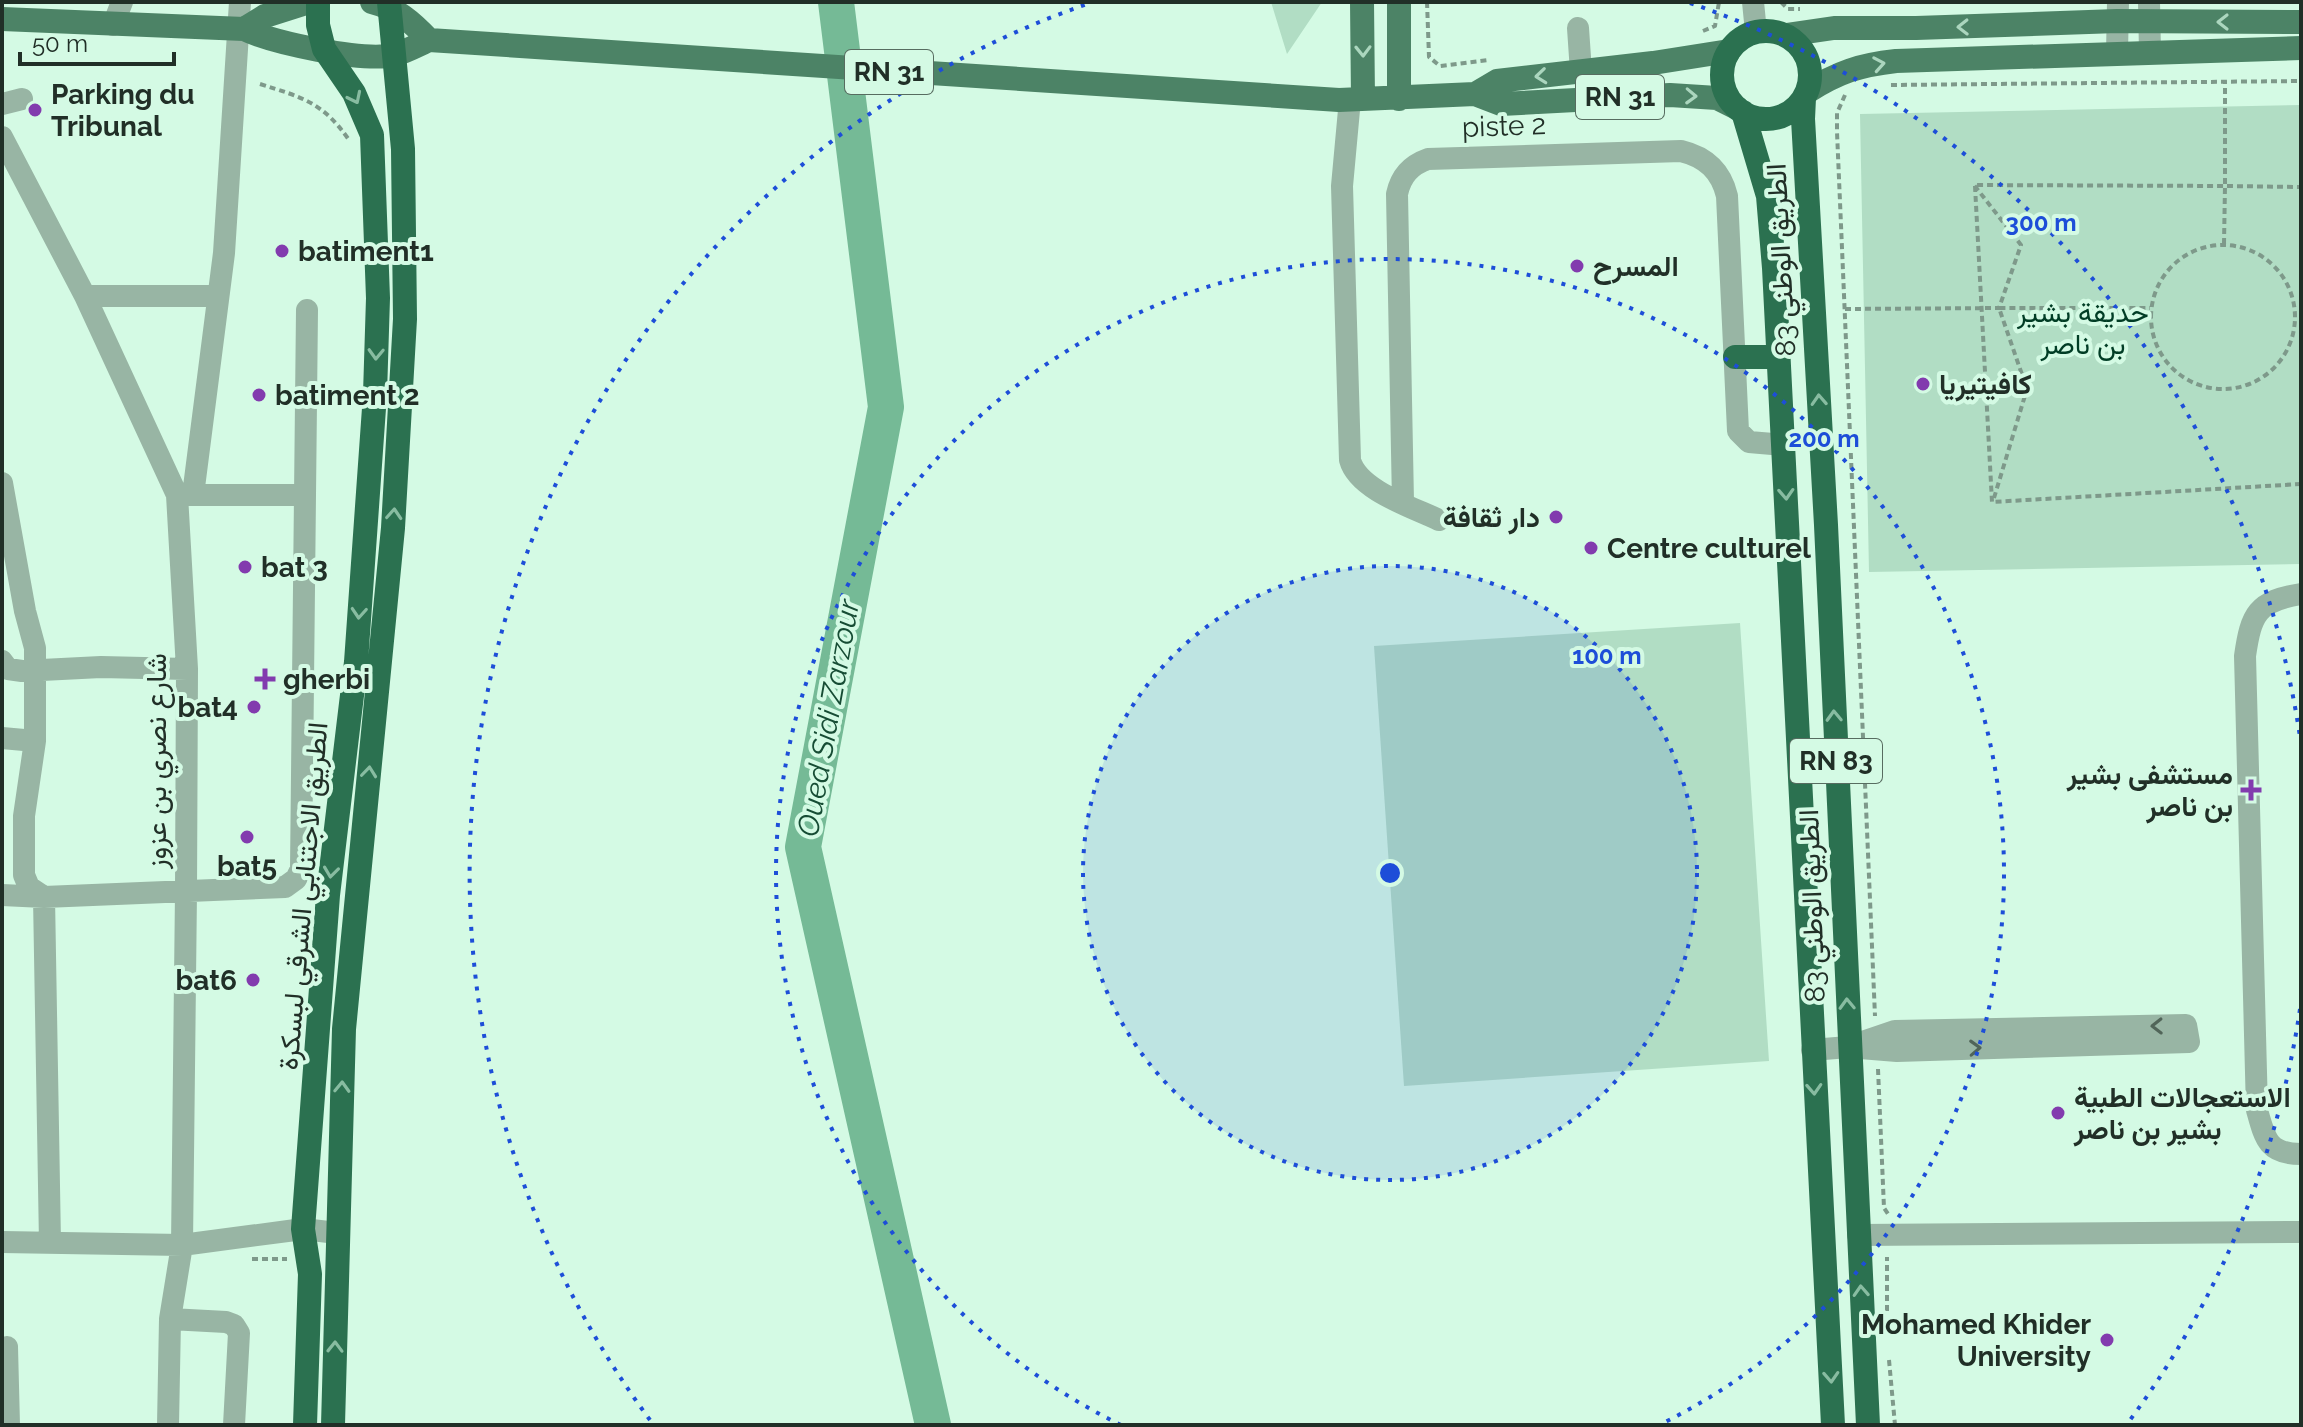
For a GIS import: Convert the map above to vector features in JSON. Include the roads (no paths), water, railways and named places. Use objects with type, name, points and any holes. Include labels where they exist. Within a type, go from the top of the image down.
[{"type":"highway","name":"الطريق الاجتنابي الشرقي لبسكرة","points":[[305,1425],[310,1274],[303,1229],[328,895],[356,662],[375,394],[378,298],[372,135],[354,93],[324,49],[318,25],[318,2]]},
{"type":"highway","name":"الطريق الاجتنابي الشرقي لبسكرة","points":[[333,1425],[346,1014],[402,410],[405,319],[403,149],[394,55],[384,3]]},
{"type":"highway","points":[[1774,31],[1786,35],[1807,56],[1811,70],[1805,95],[1795,108],[1783,115],[1756,117],[1740,110],[1727,95],[1723,81],[1723,66],[1729,51],[1739,40],[1756,32],[1774,31]]},
{"type":"highway","name":"الطريق الوطني 83","points":[[1805,95],[1803,119],[1826,525],[1868,1425]]},
{"type":"highway","name":"الطريق الوطني 83","points":[[1740,110],[1768,196],[1784,445],[1833,1425]]},
{"type":"highway","points":[[1735,357],[1779,357]]},
{"type":"main road","name":"RN 31","points":[[240,30],[265,16],[309,2]]},
{"type":"main road","points":[[1351,100],[1362,2]]},
{"type":"main road","points":[[1399,2],[1399,99]]},
{"type":"main road","points":[[384,3],[434,40]]},
{"type":"main road","points":[[1786,35],[1834,28],[1975,27],[2117,12],[2301,22]]},
{"type":"main road","name":"RN 31","points":[[2,19],[240,30],[263,38],[370,56],[394,55],[434,40],[1351,100],[1475,94],[1501,104],[1583,98],[1697,96],[1717,98],[1740,110]]},
{"type":"main road","points":[[1805,95],[1834,75],[1896,61],[2301,48]]},
{"type":"main road","name":"RN 31","points":[[1475,94],[1497,81],[1729,51]]},
{"type":"street","points":[[113,25],[122,2]]},
{"type":"street","points":[[240,2],[218,296],[185,495],[305,495]]},
{"type":"street","points":[[1753,2],[1756,32]]},
{"type":"street","points":[[2117,12],[2117,53]]},
{"type":"street","points":[[2149,12],[2150,53]]},
{"type":"street","points":[[1578,28],[1581,72]]},
{"type":"street","points":[[1351,100],[1342,186],[1350,460],[1360,479],[1439,520]]},
{"type":"street","name":"شارع نصري بن عزوز","points":[[2,137],[185,495],[187,669],[182,1245],[170,1319],[168,1425]]},
{"type":"street","name":"piste 2","points":[[1403,502],[1397,194],[1403,176],[1428,159],[1669,151],[1692,153],[1703,159],[1719,175],[1727,196],[1738,431],[1749,442],[1784,445]]},
{"type":"street","points":[[85,296],[218,296]]},
{"type":"street","points":[[2,895],[44,897],[285,887],[296,879],[301,869],[307,310]]},
{"type":"street","points":[[2,483],[22,598],[35,648],[36,670],[35,741],[13,816],[24,875],[29,887],[44,897]]},
{"type":"street","points":[[2301,594],[2276,598],[2261,607],[2249,626],[2245,656],[2257,1110],[2263,1133],[2272,1147],[2283,1154],[2301,1154]]},
{"type":"street","points":[[2,661],[14,671],[187,669]]},
{"type":"street","points":[[2,738],[35,741]]},
{"type":"street","points":[[44,897],[50,1243]]},
{"type":"street","points":[[1812,1050],[1886,1042],[2186,1025],[2189,1042],[1886,1042]]},
{"type":"street","points":[[2,1242],[182,1245],[303,1229],[337,1233]]},
{"type":"street","points":[[1858,1235],[2301,1232]]},
{"type":"street","points":[[170,1319],[226,1322],[234,1325],[239,1333],[234,1425]]},
{"type":"street","points":[[7,1347],[9,1425]]},
{"type":"waterway","name":"Oued Sidi Zarzour","points":[[836,2],[886,407],[803,847],[933,1425]]},
{"type":"place","name":"Parking du Tribunal","points":[[35,110]]},
{"type":"place","name":"batiment1","points":[[282,251]]},
{"type":"place","name":"المسرح","points":[[1577,266]]},
{"type":"place","name":"كافيتيريا","points":[[1923,384]]},
{"type":"place","name":"batiment 2","points":[[259,395]]},
{"type":"place","name":"دار ثقافة","points":[[1556,517]]},
{"type":"place","name":"Centre culturel","points":[[1591,548]]},
{"type":"place","name":"bat 3","points":[[245,567]]},
{"type":"place","name":"gherbi","points":[[265,679]]},
{"type":"place","name":"bat4","points":[[254,707]]},
{"type":"place","name":"مستشفى بشير بن ناصر","points":[[2251,790]]},
{"type":"place","name":"bat5","points":[[247,837]]},
{"type":"place","name":"bat6","points":[[253,980]]},
{"type":"place","name":"الاستعجالات الطبية بشير بن ناصر","points":[[2058,1113]]},
{"type":"place","name":"Mohamed Khider University","points":[[2107,1340]]},
{"type":"park label","name":"حديقة بشير بن ناصر","points":[[2083,328]]}]
